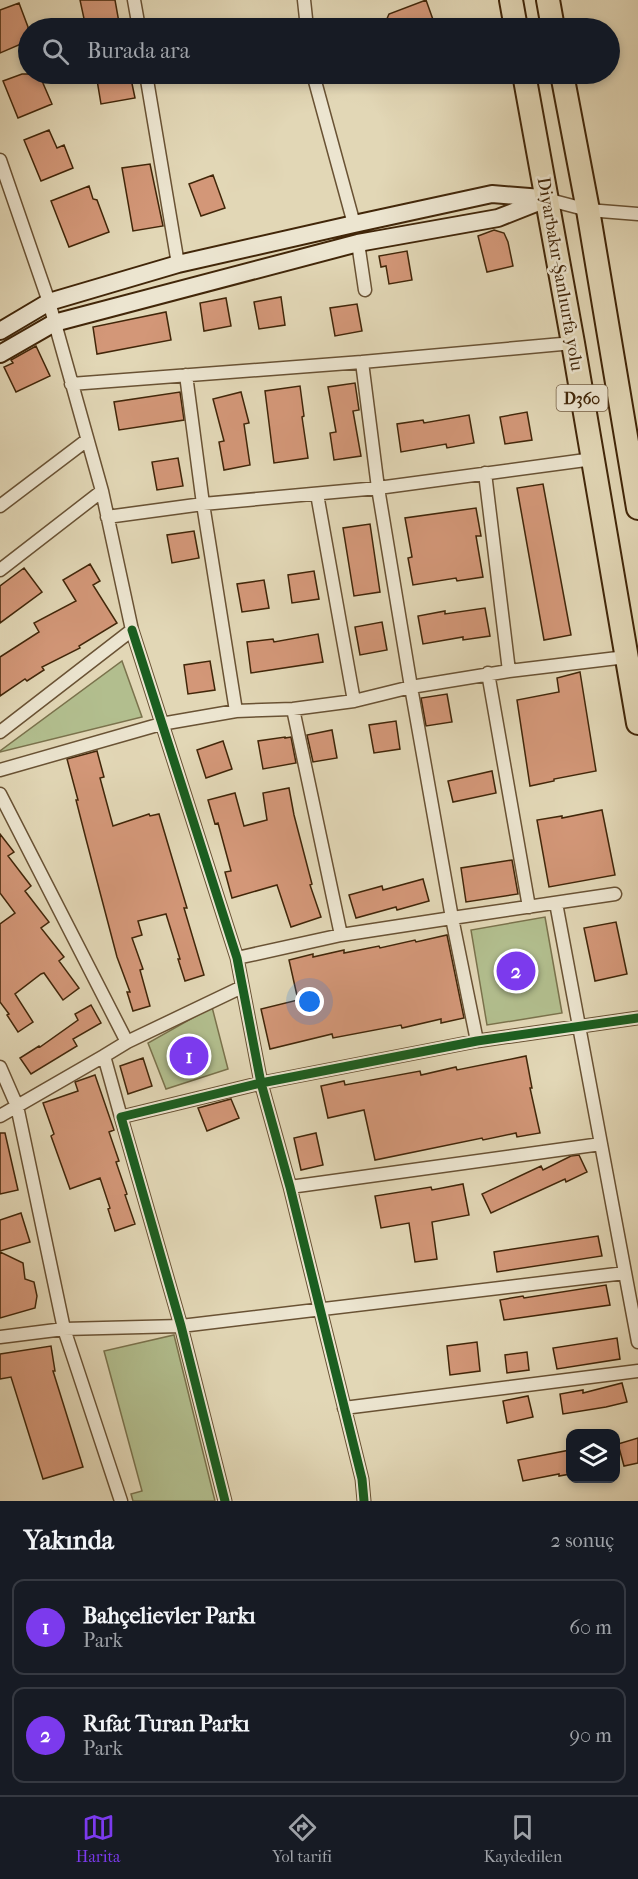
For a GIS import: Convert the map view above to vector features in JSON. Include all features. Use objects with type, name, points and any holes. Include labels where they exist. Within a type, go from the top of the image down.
[{"type":"highway","points":[[511,0],[514,18]]},
{"type":"highway","points":[[548,0],[551,18]]},
{"type":"highway","name":"Diyarbakır-Şanlıurfa yolu","points":[[526,84],[638,723]]},
{"type":"highway","name":"Diyarbakır-Şanlıurfa yolu","points":[[564,84],[588,210],[638,508]]},
{"type":"street","points":[[134,0],[137,18]]},
{"type":"street","points":[[304,0],[306,18]]},
{"type":"street","points":[[148,84],[178,264]]},
{"type":"street","points":[[316,84],[354,224]]},
{"type":"street","points":[[0,160],[49,302],[102,491],[132,630],[237,958],[261,1083],[321,1310],[362,1479],[364,1501]]},
{"type":"street","points":[[0,331],[49,302],[178,264],[492,195],[546,199],[588,210],[638,214]]},
{"type":"street","points":[[0,354],[54,323],[358,243],[498,218],[546,199]]},
{"type":"street","points":[[358,243],[365,290]]},
{"type":"street","points":[[71,384],[573,344]]},
{"type":"street","points":[[362,362],[378,488],[411,687],[452,918],[477,1041]]},
{"type":"street","points":[[186,375],[203,504],[236,711]]},
{"type":"street","points":[[0,506],[87,440]]},
{"type":"street","points":[[107,517],[203,504],[378,488],[593,459]]},
{"type":"street","points":[[485,473],[509,670]]},
{"type":"street","points":[[0,570],[102,491]]},
{"type":"street","points":[[317,494],[354,701]]},
{"type":"street","points":[[0,732],[132,630]]},
{"type":"street","points":[[0,770],[161,724],[236,711],[293,709],[354,701],[411,687],[488,673],[626,657]]},
{"type":"street","points":[[488,673],[529,907]]},
{"type":"street","points":[[293,709],[341,935]]},
{"type":"street","points":[[0,794],[127,1042]]},
{"type":"street","points":[[237,958],[341,935],[615,894]]},
{"type":"street","points":[[556,903],[638,1342]]},
{"type":"street","points":[[0,1116],[127,1042],[242,987]]},
{"type":"street","points":[[121,1117],[261,1083],[477,1041],[638,1018]]},
{"type":"street","points":[[104,1056],[181,1326],[225,1501]]},
{"type":"street","points":[[0,1067],[17,1106],[64,1329],[121,1501]]},
{"type":"street","points":[[290,1187],[601,1144]]},
{"type":"street","points":[[0,1337],[64,1329],[181,1326],[625,1273]]},
{"type":"street","points":[[344,1408],[638,1371]]},
{"type":"green space","points":[[122,661],[142,717],[0,752],[0,751]]},
{"type":"green space","points":[[545,917],[562,1013],[487,1025],[471,930]]},
{"type":"green space","points":[[212,1007],[228,1069],[166,1089],[148,1043]]},
{"type":"green space","points":[[174,1335],[215,1501],[133,1501],[131,1494],[142,1491],[104,1351]]},
{"type":"building","points":[[80,0],[115,0],[118,18],[84,18]]},
{"type":"building","points":[[426,0],[432,18],[387,18],[389,14]]},
{"type":"building","points":[[19,3],[25,18],[18,18],[18,45],[0,53],[0,10]]},
{"type":"building","points":[[18,75],[18,84],[43,84],[52,104],[18,118],[3,81]]},
{"type":"building","points":[[98,84],[132,84],[135,98],[101,104]]},
{"type":"building","points":[[49,130],[57,148],[64,145],[73,168],[41,181],[24,140]]},
{"type":"building","points":[[150,164],[163,226],[133,231],[122,168]]},
{"type":"building","points":[[213,175],[225,208],[201,216],[189,184]]},
{"type":"building","points":[[89,186],[109,232],[69,247],[51,201]]},
{"type":"building","points":[[494,230],[504,233],[513,266],[487,272],[478,236]]},
{"type":"building","points":[[407,251],[412,280],[389,284],[386,266],[381,267],[379,256]]},
{"type":"building","points":[[281,297],[285,325],[259,329],[254,302]]},
{"type":"building","points":[[226,298],[231,326],[204,331],[200,303]]},
{"type":"building","points":[[357,304],[362,331],[335,336],[330,308]]},
{"type":"building","points":[[166,312],[171,340],[97,354],[93,327]]},
{"type":"building","points":[[36,346],[50,376],[16,392],[4,367],[13,363],[11,360]]},
{"type":"building","points":[[355,383],[359,410],[353,411],[361,456],[334,460],[330,433],[336,432],[328,387]]},
{"type":"building","points":[[300,386],[308,458],[274,463],[265,391]]},
{"type":"building","points":[[180,392],[184,420],[119,430],[114,402]]},
{"type":"building","points":[[241,392],[249,423],[244,424],[250,465],[224,470],[219,442],[224,441],[213,399]]},
{"type":"building","points":[[527,412],[532,440],[505,444],[500,417]]},
{"type":"building","points":[[469,415],[474,443],[447,448],[446,444],[401,452],[397,424],[423,420],[424,423]]},
{"type":"building","points":[[178,458],[183,486],[157,490],[152,462]]},
{"type":"building","points":[[543,484],[571,635],[544,640],[517,488]]},
{"type":"building","points":[[476,508],[481,536],[476,536],[483,577],[457,581],[456,578],[413,585],[408,558],[412,557],[405,518]]},
{"type":"building","points":[[370,524],[380,592],[354,596],[343,528]]},
{"type":"building","points":[[194,531],[199,558],[172,563],[167,535]]},
{"type":"building","points":[[90,564],[100,581],[93,585],[117,623],[79,646],[80,648],[42,667],[44,670],[27,681],[25,679],[0,696],[0,657],[39,632],[34,623],[76,601],[63,580]]},
{"type":"building","points":[[24,568],[42,592],[0,623],[0,586]]},
{"type":"building","points":[[314,571],[319,599],[292,603],[288,575]]},
{"type":"building","points":[[264,580],[269,608],[242,612],[237,584]]},
{"type":"building","points":[[485,608],[490,636],[463,640],[463,637],[423,644],[418,616]]},
{"type":"building","points":[[382,622],[387,650],[360,655],[355,627]]},
{"type":"building","points":[[318,634],[323,662],[251,673],[247,642],[273,639],[274,642]]},
{"type":"building","points":[[210,661],[215,690],[188,694],[184,665]]},
{"type":"building","points":[[580,672],[596,771],[530,786],[517,700],[559,692],[557,678]]},
{"type":"building","points":[[447,694],[452,722],[426,726],[421,698]]},
{"type":"building","points":[[396,721],[400,749],[374,753],[369,725]]},
{"type":"building","points":[[332,730],[337,758],[313,762],[307,735]]},
{"type":"building","points":[[291,737],[296,763],[263,769],[258,741]]},
{"type":"building","points":[[223,741],[232,769],[206,778],[197,750]]},
{"type":"building","points":[[97,751],[104,777],[100,778],[113,826],[149,814],[150,816],[159,814],[204,975],[185,981],[166,914],[138,921],[142,935],[132,938],[143,969],[140,970],[150,1006],[133,1011],[127,992],[130,992],[117,957],[67,759]]},
{"type":"building","points":[[492,771],[496,793],[453,802],[448,781]]},
{"type":"building","points":[[289,788],[312,884],[310,885],[321,917],[291,927],[277,885],[232,898],[225,872],[231,871],[218,823],[215,824],[208,800],[235,793],[244,826],[267,820],[263,793]]},
{"type":"building","points":[[602,810],[615,875],[549,887],[537,820],[562,816],[562,818]]},
{"type":"building","points":[[0,834],[14,852],[8,856],[31,886],[25,891],[49,922],[41,928],[64,957],[59,961],[79,988],[63,1000],[44,973],[41,974],[15,994],[33,1022],[18,1032],[0,1002],[0,924],[15,913],[0,893]]},
{"type":"building","points":[[512,860],[518,894],[466,902],[461,868]]},
{"type":"building","points":[[423,879],[429,901],[356,918],[349,895],[382,886],[383,890]]},
{"type":"building","points":[[616,922],[627,974],[595,981],[584,928]]},
{"type":"building","points":[[447,935],[464,1018],[441,1023],[441,1019],[402,1028],[401,1025],[333,1038],[332,1034],[270,1049],[261,1009],[298,1000],[289,960],[313,954],[313,957],[344,950],[344,953],[379,946],[380,948]]},
{"type":"building","points":[[91,1005],[101,1023],[73,1039],[77,1046],[31,1074],[20,1058],[78,1020],[75,1014]]},
{"type":"building","points":[[526,1056],[540,1133],[517,1137],[516,1133],[483,1140],[482,1138],[375,1160],[364,1110],[328,1118],[321,1086],[344,1081],[345,1085],[420,1071],[421,1075],[456,1067],[457,1070]]},
{"type":"building","points":[[143,1058],[152,1086],[128,1094],[120,1066]]},
{"type":"building","points":[[95,1075],[114,1130],[109,1132],[135,1224],[115,1231],[100,1178],[70,1189],[51,1136],[54,1134],[43,1103],[78,1091],[75,1082]]},
{"type":"building","points":[[231,1099],[239,1118],[207,1131],[198,1108]]},
{"type":"building","points":[[0,1133],[5,1133],[18,1190],[0,1194]]},
{"type":"building","points":[[316,1133],[323,1165],[301,1170],[294,1138]]},
{"type":"building","points":[[579,1155],[587,1172],[566,1182],[565,1179],[491,1213],[482,1194],[541,1166],[543,1170],[571,1156]]},
{"type":"building","points":[[463,1184],[469,1215],[432,1222],[437,1259],[415,1262],[409,1223],[381,1228],[375,1196]]},
{"type":"building","points":[[21,1213],[30,1242],[0,1251],[0,1220]]},
{"type":"building","points":[[598,1236],[602,1256],[497,1272],[494,1252]]},
{"type":"building","points":[[0,1252],[23,1263],[25,1279],[34,1282],[37,1296],[35,1308],[0,1318]]},
{"type":"building","points":[[606,1285],[610,1305],[504,1320],[500,1300]]},
{"type":"building","points":[[617,1338],[620,1359],[557,1369],[553,1348]]},
{"type":"building","points":[[477,1342],[480,1371],[450,1375],[447,1346]]},
{"type":"building","points":[[51,1346],[55,1371],[53,1371],[83,1467],[43,1479],[11,1377],[0,1379],[0,1354]]},
{"type":"building","points":[[527,1352],[529,1370],[507,1373],[505,1355]]},
{"type":"building","points":[[622,1383],[627,1402],[563,1414],[560,1394],[583,1390],[583,1393]]},
{"type":"building","points":[[528,1396],[533,1417],[507,1423],[503,1401]]},
{"type":"building","points":[[638,1438],[638,1463],[624,1466],[620,1443]]},
{"type":"building","points":[[566,1451],[566,1475],[523,1481],[518,1460]]},
{"type":"cycle path","points":[[132,630],[237,958],[261,1083],[290,1187],[362,1479],[364,1501]]},
{"type":"cycle path","points":[[225,1501],[181,1326],[121,1117],[261,1083],[477,1041],[638,1018]]},
{"type":"place","name":"Rıfat Turan Parkı","points":[[516,971]]},
{"type":"place","name":"Bahçelievler Parkı","points":[[189,1056]]}]
